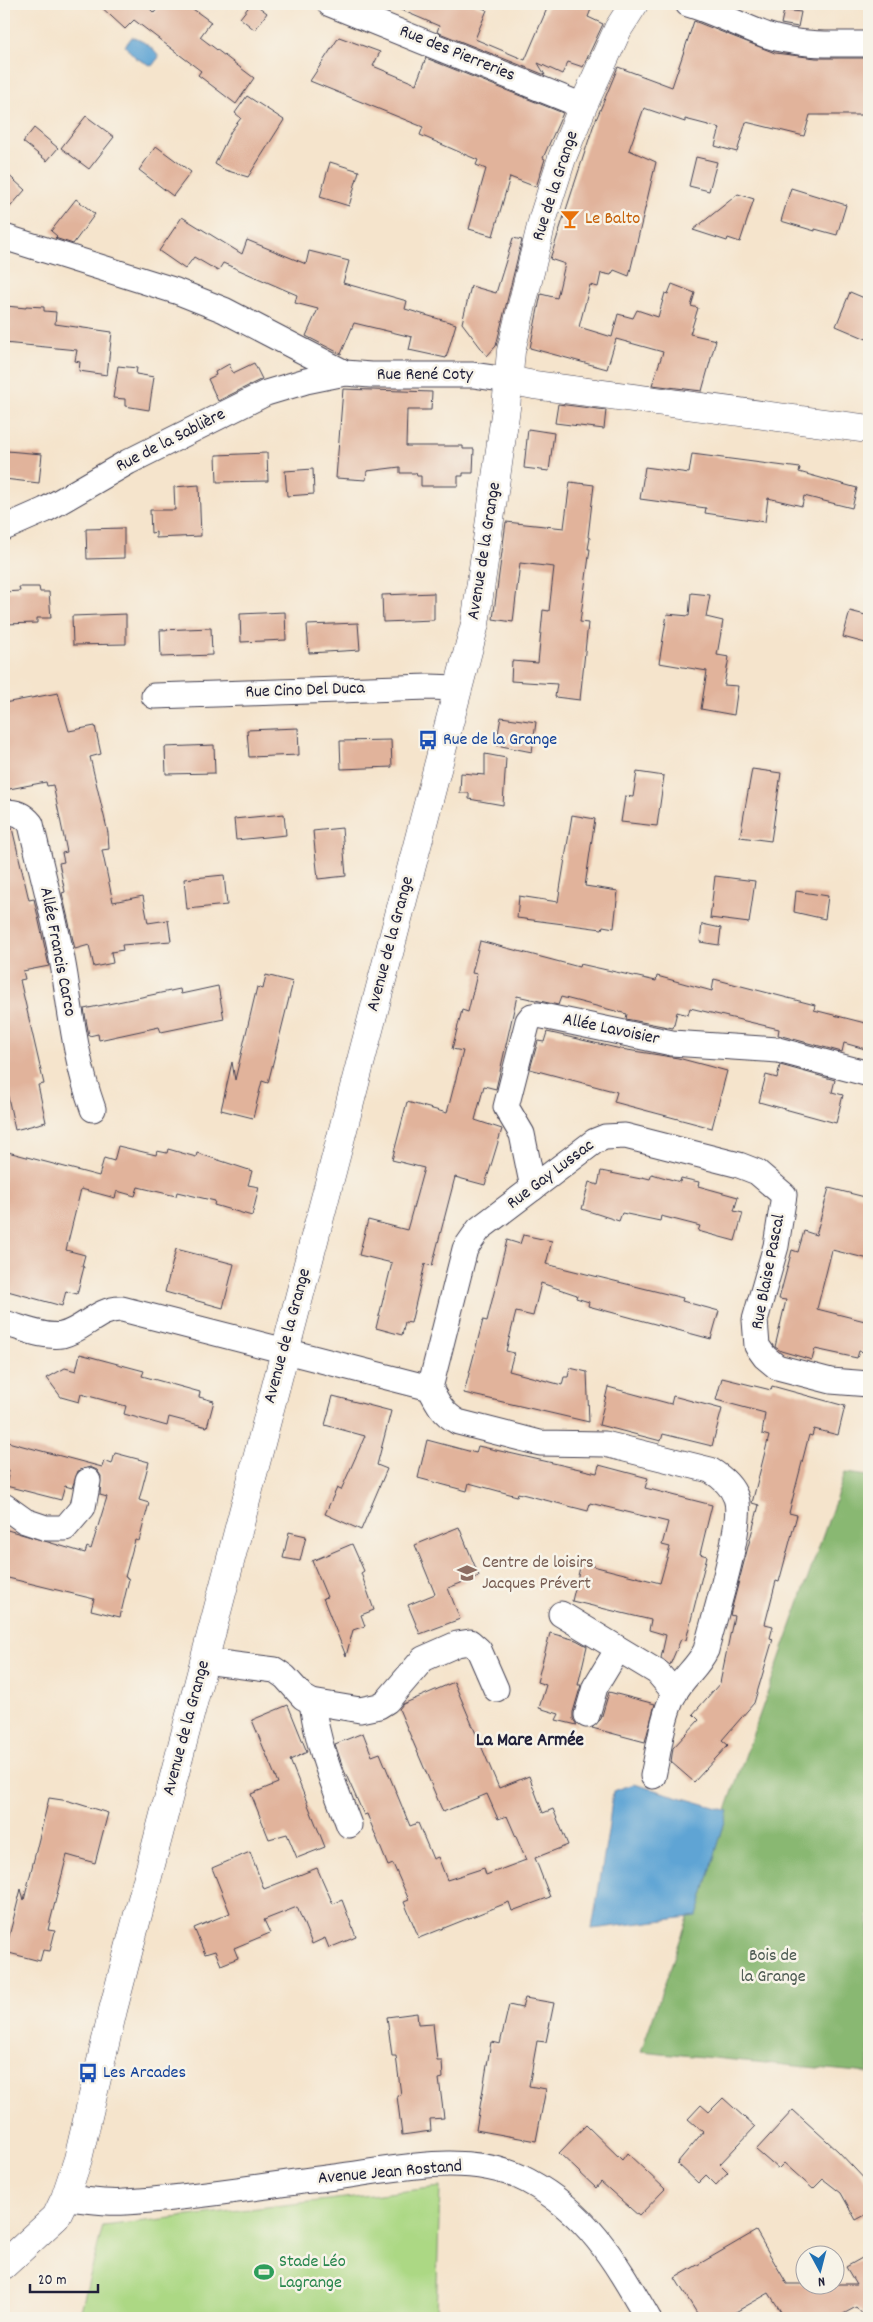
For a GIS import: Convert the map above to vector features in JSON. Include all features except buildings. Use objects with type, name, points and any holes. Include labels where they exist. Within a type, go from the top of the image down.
[{"type":"street","name":"Rue des Pierreries","points":[[330,4],[583,106]]},
{"type":"street","name":"Rue de la Grange","points":[[508,380],[511,350],[543,218],[562,158],[618,29],[634,4]]},
{"type":"street","points":[[688,4],[718,13],[774,37],[806,42],[869,44]]},
{"type":"street","name":"Rue René Coty","points":[[4,237],[176,291],[224,310],[345,373],[371,375],[473,375],[869,429]]},
{"type":"street","name":"Rue de la Sablière","points":[[4,528],[45,510],[128,462],[266,393],[306,381],[345,373]]},
{"type":"street","name":"Avenue de la Grange","points":[[4,2265],[56,2217],[65,2198],[78,2159],[116,2000],[284,1350],[475,624],[506,408],[508,380]]},
{"type":"street","name":"Rue Cino Del Duca","points":[[154,696],[419,687],[457,688]]},
{"type":"street","name":"Allée Francis Carco","points":[[4,812],[18,813],[31,824],[65,976],[73,1037],[83,1082],[93,1109]]},
{"type":"street","name":"Allée Lavoisier","points":[[533,1188],[522,1134],[506,1107],[528,1020],[532,1016],[538,1015],[672,1043],[778,1050],[869,1074]]},
{"type":"street","name":"Rue Gay Lussac","points":[[430,1388],[465,1249],[471,1238],[479,1228],[595,1141],[615,1135],[625,1136],[739,1165],[757,1172],[784,1194]]},
{"type":"street","name":"Rue Blaise Pascal","points":[[784,1194],[776,1246],[756,1320],[757,1346],[765,1357],[777,1367],[831,1381],[869,1384]]},
{"type":"street","points":[[4,1323],[49,1335],[62,1335],[102,1313],[113,1309],[122,1309],[430,1388],[439,1406],[448,1417],[458,1422],[540,1443],[605,1444],[710,1470],[721,1476],[736,1496],[738,1523],[706,1650],[698,1665],[675,1693],[667,1712],[653,1776]]},
{"type":"street","points":[[4,1506],[25,1521],[46,1528],[65,1528],[83,1507],[88,1481]]},
{"type":"street","points":[[561,1614],[656,1672],[675,1693]]},
{"type":"street","points":[[204,1661],[275,1670],[285,1677],[303,1697],[312,1702],[360,1710],[380,1706],[423,1659],[457,1644],[470,1642],[480,1650],[496,1689]]},
{"type":"street","points":[[587,1715],[595,1687],[618,1649]]},
{"type":"street","points":[[312,1702],[314,1723],[322,1753],[349,1825]]},
{"type":"street","name":"Avenue Jean Rostand","points":[[65,2198],[123,2203],[398,2169],[461,2164],[491,2168],[528,2180],[589,2226],[613,2259],[648,2318]]},
{"type":"green space","name":"Bois de la Grange","points":[[845,1473],[869,1476],[869,2073],[641,2051]]},
{"type":"green space","name":"Stade Léo Lagrange","points":[[440,2187],[436,2318],[79,2318],[103,2226]]},
{"type":"water","points":[[132,37],[154,50],[159,57],[152,66],[136,58],[125,46]]},
{"type":"water","points":[[634,1784],[728,1811],[697,1916],[592,1929],[613,1791]]},
{"type":"place","name":"Le Balto","points":[[570,219]]},
{"type":"place","name":"Rue de la Grange","points":[[428,740]]},
{"type":"place","name":"Centre de loisirs Jacques Prévert","points":[[467,1573]]},
{"type":"place","name":"Les Arcades","points":[[88,2073]]},
{"type":"place","name":"Stade Léo Lagrange","points":[[264,2272]]},
{"type":"district","name":"La Mare Armée","points":[[530,1741]]}]
